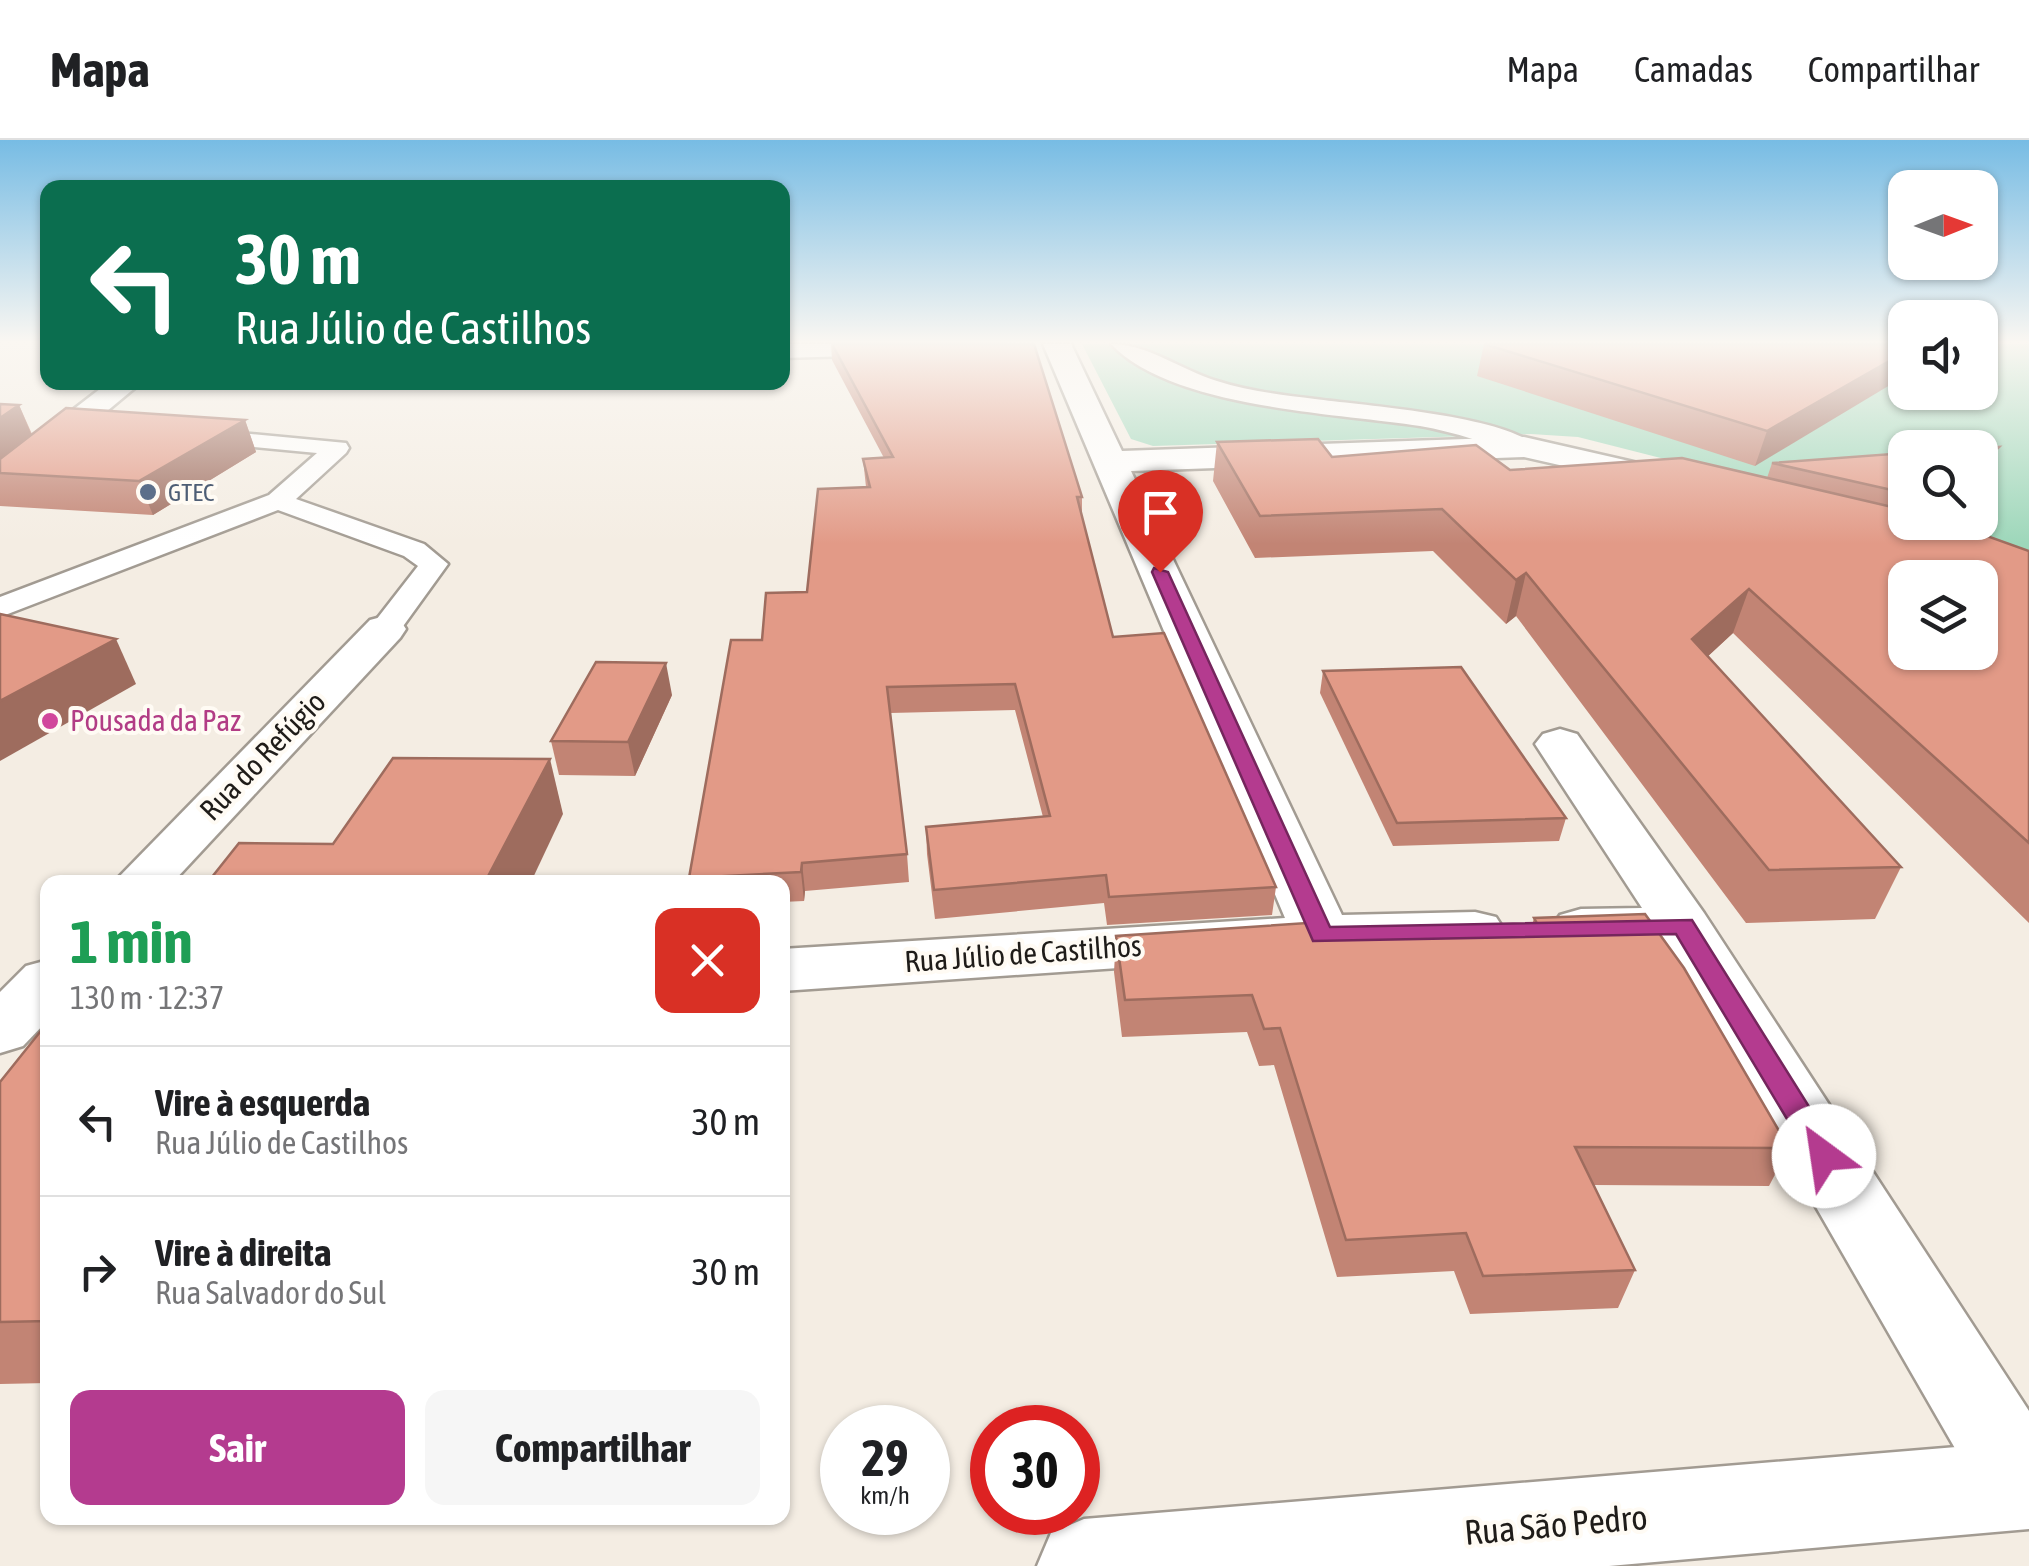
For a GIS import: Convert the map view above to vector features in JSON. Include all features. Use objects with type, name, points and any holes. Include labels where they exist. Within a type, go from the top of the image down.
[{"type":"street","points":[[0,482],[91,411]]},
{"type":"street","points":[[1088,411],[1322,935]]},
{"type":"street","points":[[1112,462],[1524,447],[1704,489]]},
{"type":"street","name":"Rua do Refúgio","points":[[149,875],[385,628]]},
{"type":"street","points":[[1560,744],[1683,926],[2028,1485]]},
{"type":"street","name":"Rua Júlio de Castilhos","points":[[790,969],[1322,935],[1683,926]]},
{"type":"street","points":[[0,1030],[40,989]]},
{"type":"street","name":"Rua São Pedro","points":[[1084,1566],[2028,1485]]},
{"type":"lane","points":[[1360,411],[1482,428],[1524,447]]},
{"type":"lane","points":[[0,608],[278,501],[336,448],[252,438],[170,436]]},
{"type":"lane","points":[[278,501],[414,550],[434,564],[385,628]]},
{"type":"green space","points":[[1116,411],[2029,411],[2029,551],[1984,540],[1998,540],[1998,430],[1888,430],[1888,516],[1578,437],[1531,434],[1153,446],[1131,439]]},
{"type":"building","points":[[63,411],[245,420],[139,481],[0,473],[0,459]]},
{"type":"building","points":[[868,411],[1055,411],[1082,497],[1077,497],[1113,637],[1164,633],[1276,887],[1109,897],[1106,875],[934,890],[926,827],[1050,816],[1015,684],[887,687],[907,854],[802,863],[801,872],[690,875],[731,640],[762,640],[766,593],[807,592],[818,489],[870,487],[863,459],[893,457]]},
{"type":"building","points":[[1700,411],[1803,411],[1767,431]]},
{"type":"building","points":[[1318,439],[1332,457],[1476,445],[1510,470],[1682,458],[1888,506],[1888,540],[1998,540],[2029,551],[2029,843],[1749,589],[1692,639],[1901,867],[1769,870],[1526,573],[1516,580],[1442,509],[1260,516],[1217,442]]},
{"type":"building","points":[[1888,454],[1888,489],[1772,463]]},
{"type":"building","points":[[0,614],[116,639],[0,701]]},
{"type":"building","points":[[596,662],[666,663],[628,742],[551,741]]},
{"type":"building","points":[[1461,667],[1566,818],[1397,823],[1323,671]]},
{"type":"building","points":[[393,758],[550,759],[489,875],[214,875],[239,843],[333,844]]},
{"type":"building","points":[[1645,914],[1684,968],[1789,1148],[1575,1147],[1635,1270],[1483,1276],[1466,1233],[1346,1240],[1280,1028],[1264,1029],[1252,995],[1125,1000],[1116,936],[1322,922],[1329,937],[1538,925],[1534,918]]},
{"type":"building","points":[[40,1032],[40,1321],[0,1322],[0,1082]]},
{"type":"place","name":"GTEC","points":[[148,492]]},
{"type":"place","name":"Pousada da Paz","points":[[50,721]]},
{"type":"route","points":[[1160,572],[1322,935],[1683,926],[1824,1156]]}]
